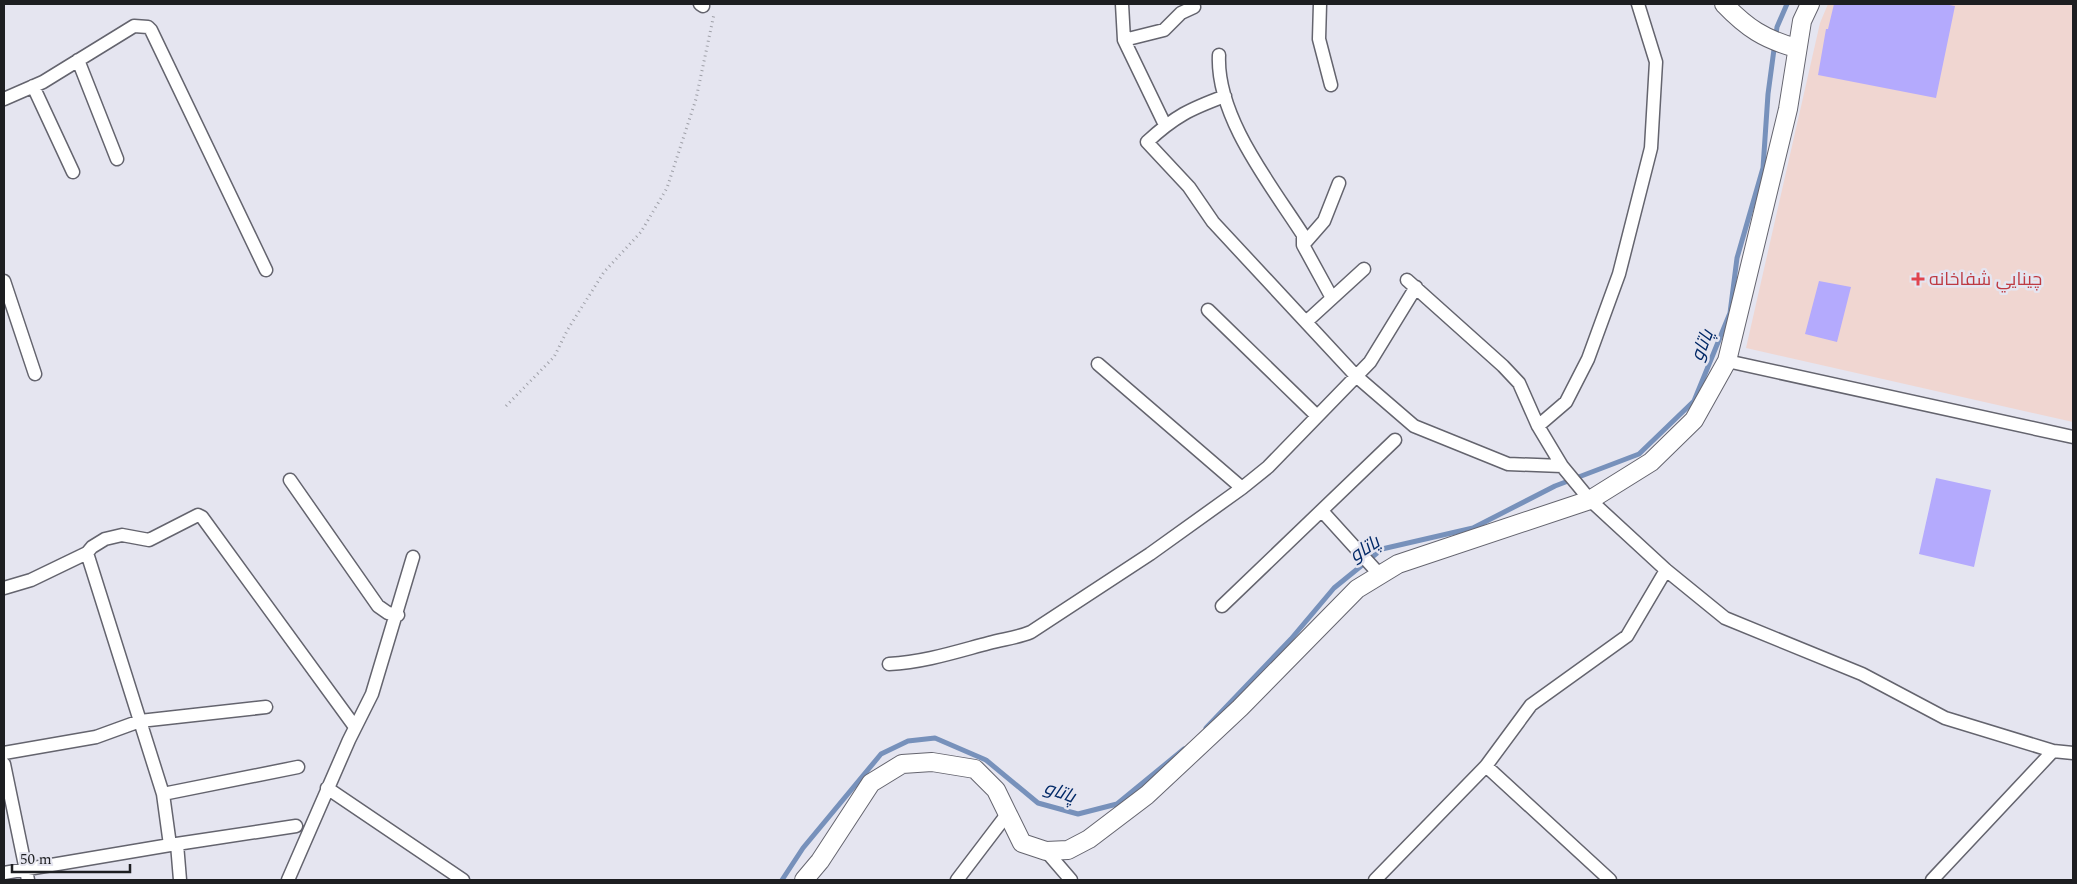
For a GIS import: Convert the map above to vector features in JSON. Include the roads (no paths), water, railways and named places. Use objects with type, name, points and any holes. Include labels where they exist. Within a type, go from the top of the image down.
[{"type":"street","points":[[1122,4],[1124,40],[1165,125]]},
{"type":"street","points":[[1320,4],[1319,38],[1331,85]]},
{"type":"street","points":[[1538,426],[1566,402],[1588,360],[1619,274],[1651,148],[1656,62],[1638,4]]},
{"type":"street","points":[[1724,4],[1742,23],[1771,40],[1796,48]]},
{"type":"street","points":[[804,880],[820,861],[871,783],[902,764],[932,762],[975,769],[996,790],[1022,843],[1046,851],[1068,850],[1089,839],[1147,795],[1240,708],[1357,589],[1398,564],[1590,500],[1651,462],[1694,420],[1727,361],[1788,109],[1796,48],[1802,21],[1810,4]]},
{"type":"street","points":[[1124,40],[1164,30],[1181,13],[1194,7]]},
{"type":"street","points":[[4,99],[33,86],[134,26],[148,27],[152,30],[266,270]]},
{"type":"street","points":[[1219,55],[1218,64],[1225,96],[1246,148],[1303,234],[1303,245],[1332,298]]},
{"type":"street","points":[[78,60],[117,159]]},
{"type":"street","points":[[33,86],[73,172]]},
{"type":"street","points":[[1225,96],[1189,110],[1165,125],[1147,142],[1189,187],[1213,222],[1356,376],[1414,426],[1508,464],[1562,466]]},
{"type":"street","points":[[1303,245],[1324,221],[1339,183]]},
{"type":"street","points":[[1306,322],[1364,269]]},
{"type":"street","points":[[4,281],[34,374]]},
{"type":"street","points":[[889,664],[918,662],[1000,640],[1018,638],[1031,632],[1150,554],[1242,488],[1268,467],[1370,362],[1412,284],[1503,366],[1519,383],[1538,426],[1562,466],[1590,500],[1666,570],[1725,618],[1862,674],[1945,718],[2053,751],[2073,753]]},
{"type":"street","points":[[1208,310],[1317,416]]},
{"type":"street","points":[[1727,361],[2073,437]]},
{"type":"street","points":[[1098,364],[1242,488]]},
{"type":"street","points":[[1222,606],[1395,440]]},
{"type":"street","points":[[290,480],[378,606],[388,613],[398,615]]},
{"type":"street","points":[[1322,511],[1380,575]]},
{"type":"street","points":[[4,588],[31,580],[87,553],[92,547],[105,539],[122,535],[149,540],[194,515],[202,516],[356,727]]},
{"type":"street","points":[[87,553],[163,794],[180,880]]},
{"type":"street","points":[[288,880],[327,788],[372,694],[398,615],[414,557]]},
{"type":"street","points":[[1374,880],[1486,766],[1531,705],[1627,636],[1666,570]]},
{"type":"street","points":[[4,753],[96,737],[140,721],[266,706]]},
{"type":"street","points":[[1932,880],[2053,751]]},
{"type":"street","points":[[4,764],[27,875]]},
{"type":"street","points":[[1486,766],[1610,880]]},
{"type":"street","points":[[163,794],[298,767]]},
{"type":"street","points":[[327,788],[463,880]]},
{"type":"street","points":[[957,880],[1008,813]]},
{"type":"street","points":[[4,873],[27,875],[174,844],[296,826]]},
{"type":"street","points":[[1046,851],[1071,880]]},
{"type":"waterway","name":"پاتاو","points":[[1206,728],[1291,639],[1334,588],[1382,549],[1473,528],[1555,486],[1639,454],[1694,401],[1730,313],[1737,258],[1763,168],[1768,94],[1777,27],[1787,4]]},
{"type":"waterway","name":"پاتاو","points":[[782,880],[803,848],[881,754],[908,741],[935,738],[986,760],[1038,803],[1078,814],[1117,804],[1184,749]]},
{"type":"place","name":"چينايي شفاخانه","points":[[1918,279]]}]
